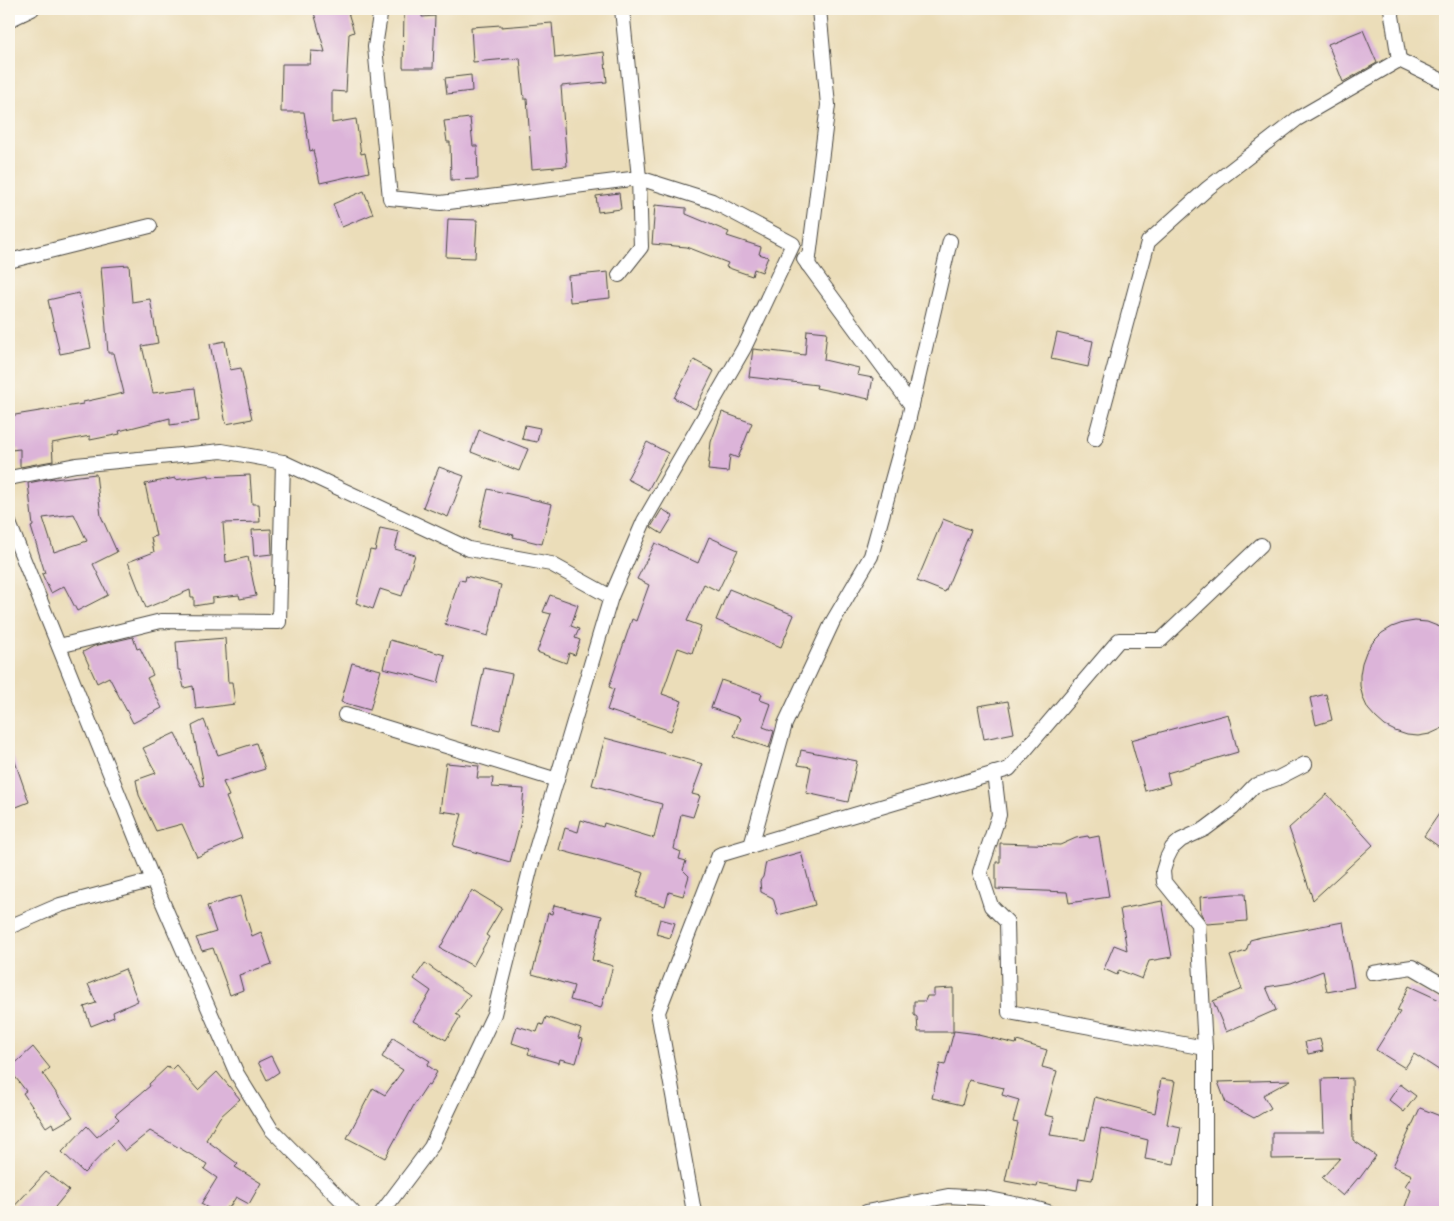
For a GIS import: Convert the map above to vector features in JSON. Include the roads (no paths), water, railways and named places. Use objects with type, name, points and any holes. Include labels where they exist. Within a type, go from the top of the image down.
[{"type":"street","points":[[9,20],[32,9]]},
{"type":"street","points":[[381,9],[375,47],[390,198],[441,203],[639,178],[712,201],[793,244],[912,406]]},
{"type":"street","points":[[620,274],[641,247],[639,178],[622,9]]},
{"type":"street","points":[[808,265],[828,105],[819,9]]},
{"type":"street","points":[[1391,9],[1399,60]]},
{"type":"street","points":[[1399,60],[1445,82]]},
{"type":"street","points":[[1095,439],[1148,242],[1208,188],[1297,119],[1399,60]]},
{"type":"street","points":[[9,261],[150,226]]},
{"type":"street","points":[[750,846],[785,724],[833,621],[871,556],[912,406],[950,241]]},
{"type":"street","points":[[382,1212],[431,1147],[494,1014],[532,866],[611,597],[644,520],[744,348],[793,244]]},
{"type":"street","points":[[9,478],[76,466],[222,452],[283,462],[469,549],[551,564],[611,597]]},
{"type":"street","points":[[59,646],[161,621],[278,622],[283,462]]},
{"type":"street","points":[[9,523],[153,880],[237,1074],[271,1129],[353,1212]]},
{"type":"street","points":[[694,1212],[658,1012],[719,855],[1009,769],[1119,640],[1161,640],[1262,545]]},
{"type":"street","points":[[344,715],[557,780]]},
{"type":"street","points":[[1205,1212],[1205,1048],[1198,924],[1164,882],[1163,871],[1172,848],[1181,840],[1205,830],[1234,808],[1254,786],[1278,778],[1305,764]]},
{"type":"street","points":[[994,773],[999,815],[980,872],[991,906],[1007,922],[1009,1012],[1205,1048]]},
{"type":"street","points":[[9,927],[60,905],[153,880]]},
{"type":"street","points":[[1374,973],[1412,967],[1445,986]]},
{"type":"street","points":[[866,1212],[948,1196],[985,1198],[1048,1212]]}]
